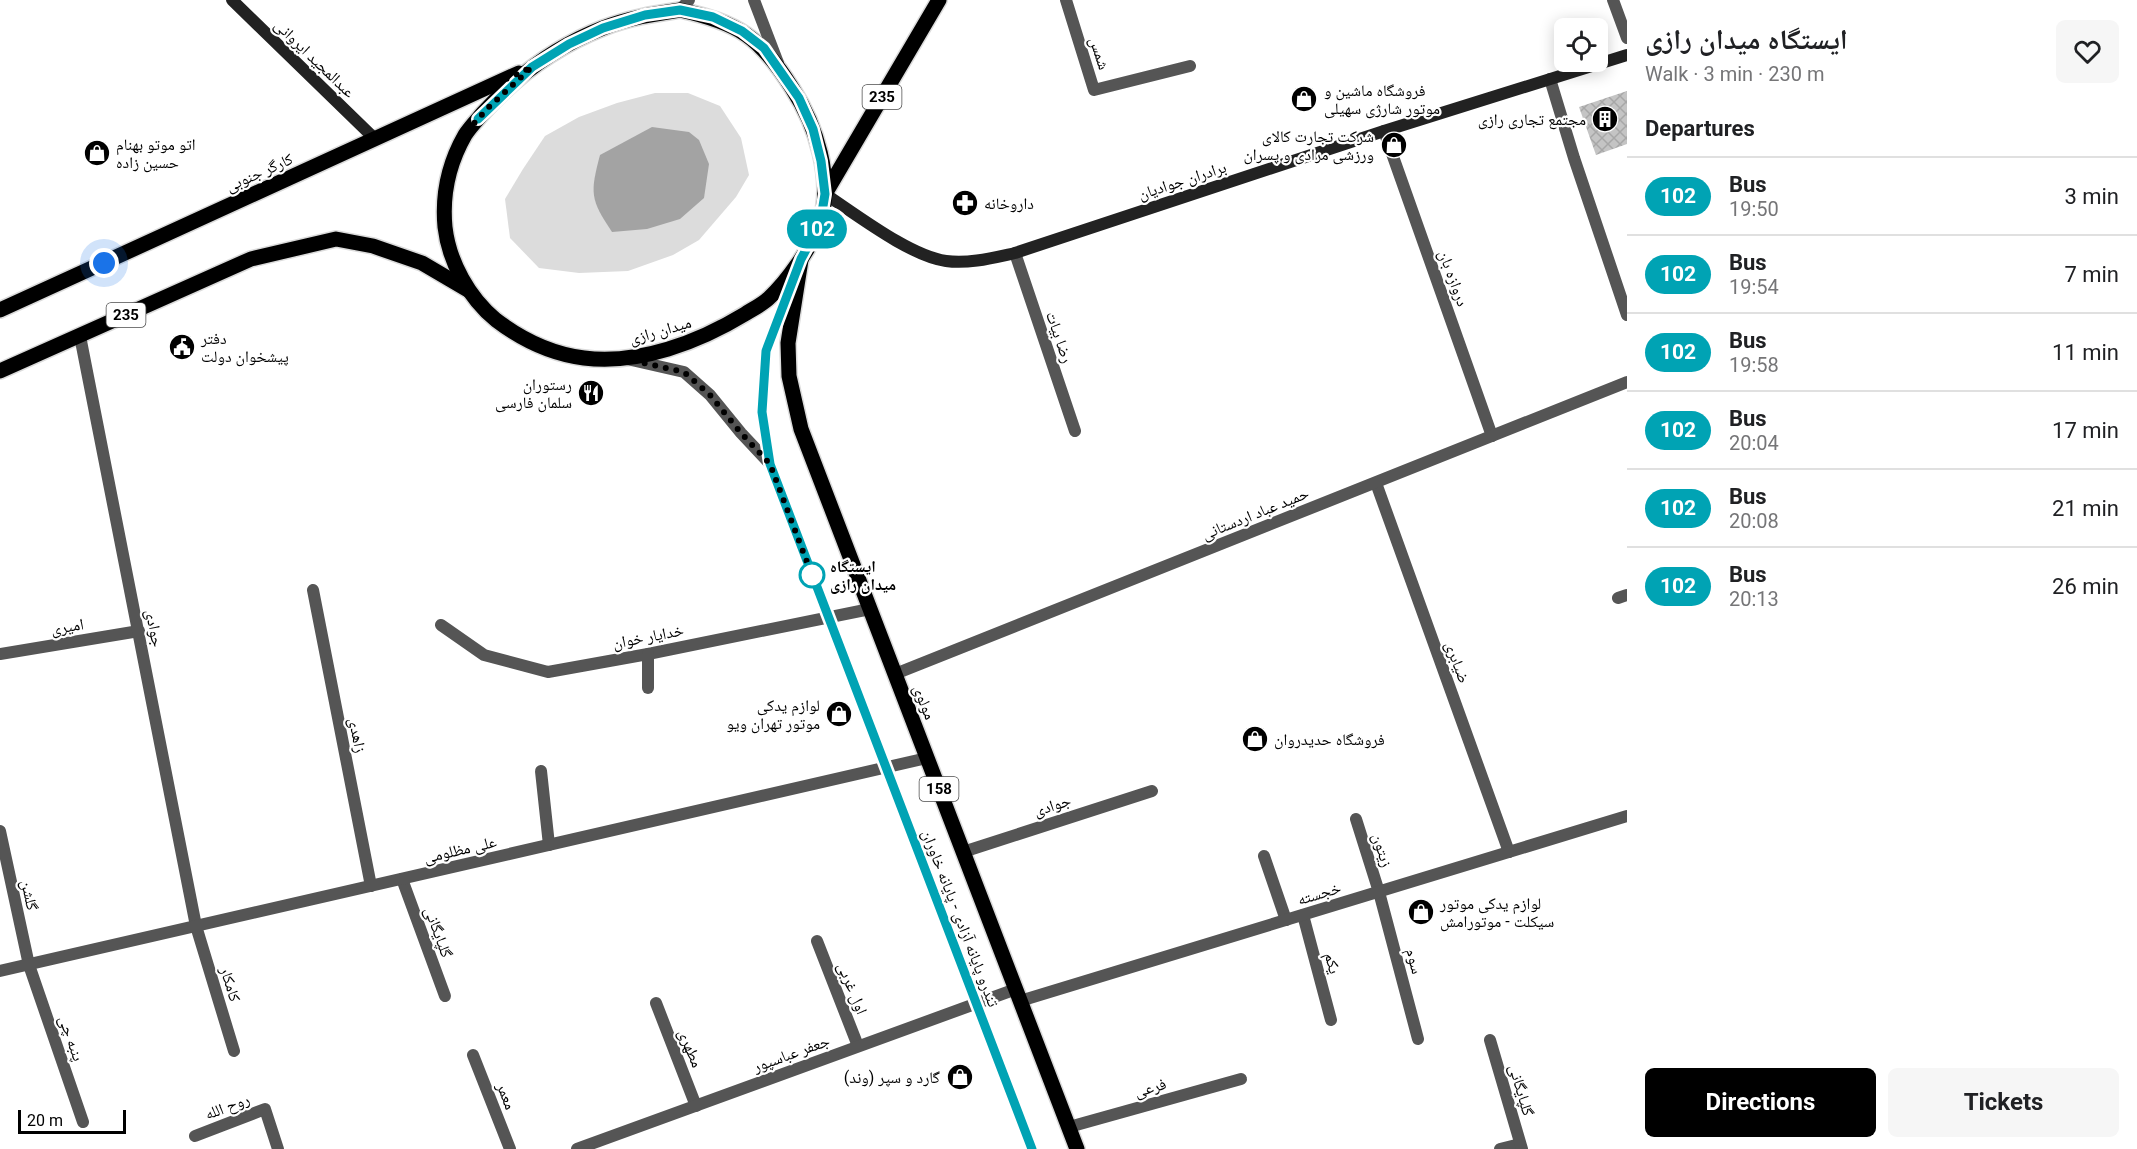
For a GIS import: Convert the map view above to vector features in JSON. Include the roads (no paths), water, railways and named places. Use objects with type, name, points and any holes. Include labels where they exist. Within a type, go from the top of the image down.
[{"type":"main road","name":"235","points":[[825,194],[939,0]]},
{"type":"main road","name":"میدان رازی","points":[[683,3],[742,31],[764,48],[781,70],[799,98],[813,129],[821,161],[825,194],[820,224],[801,259],[769,299],[718,331],[674,346],[626,359],[583,358],[542,346],[515,334],[489,314],[471,292],[456,268],[447,241],[444,215],[453,159],[466,132],[532,67],[569,44],[603,28],[683,3]]},
{"type":"main road","name":"کارگر جنوبی","points":[[0,310],[532,67]]},
{"type":"main road","name":"235","points":[[0,371],[251,259],[336,239],[373,246],[422,263],[471,292]]},
{"type":"main road","name":"مولوی","points":[[801,259],[788,342],[789,376],[801,429],[1077,1149]]},
{"type":"street","name":"عبدالمجید ایروانی","points":[[232,0],[375,139]]},
{"type":"street","points":[[754,0],[781,70]]},
{"type":"street","name":"شمس","points":[[1065,0],[1094,90],[1190,66]]},
{"type":"street","points":[[1613,0],[1627,38]]},
{"type":"street","name":"برادران جوادیان","points":[[825,194],[915,252],[945,261],[973,261],[1015,253],[1384,131],[1627,55]]},
{"type":"street","points":[[1550,79],[1627,315]]},
{"type":"street","name":"دروازه بان","points":[[1384,131],[1492,436]]},
{"type":"street","name":"رضا بیات","points":[[1015,253],[1075,431]]},
{"type":"street","points":[[770,464],[762,412],[766,351],[801,259]]},
{"type":"street","name":"جوادی","points":[[80,336],[196,926]]},
{"type":"street","points":[[626,359],[684,372],[710,395],[770,464]]},
{"type":"street","name":"حمید عباد اردستانی","points":[[895,674],[1627,382]]},
{"type":"street","name":"تندرو پایانه آزادی - پایانه خاوران","points":[[770,464],[1032,1149]]},
{"type":"street","name":"ضیابری","points":[[1376,483],[1509,852]]},
{"type":"street","name":"زاهدی","points":[[313,590],[371,886]]},
{"type":"street","name":"خدایار خوان","points":[[441,625],[484,655],[548,672],[870,609]]},
{"type":"street","name":"امیری","points":[[0,654],[139,631]]},
{"type":"street","points":[[648,654],[648,688]]},
{"type":"street","name":"علی مظلومی","points":[[0,971],[927,758]]},
{"type":"street","points":[[541,771],[549,845]]},
{"type":"street","name":"جوادی","points":[[963,852],[1152,791]]},
{"type":"street","name":"خجسته","points":[[1018,995],[1286,920],[1627,816]]},
{"type":"street","name":"زیتون","points":[[1356,819],[1379,892]]},
{"type":"street","name":"گلشن","points":[[0,831],[29,965]]},
{"type":"street","points":[[1264,856],[1286,920]]},
{"type":"street","name":"گلپایگانی","points":[[402,879],[445,996]]},
{"type":"street","name":"سوم","points":[[1379,892],[1418,1039]]},
{"type":"street","name":"یکم","points":[[1303,915],[1332,1020]]},
{"type":"street","name":"کامکار","points":[[196,926],[234,1051]]},
{"type":"street","name":"اول غربی","points":[[816,941],[858,1046]]},
{"type":"street","name":"پنبه چی","points":[[29,965],[84,1122]]},
{"type":"street","name":"جعفر عباسپور","points":[[577,1149],[976,1003],[1018,995]]},
{"type":"street","name":"مطهری","points":[[656,1003],[696,1106]]},
{"type":"street","name":"گلپایگانی","points":[[1490,1040],[1521,1147]]},
{"type":"street","name":"معمر","points":[[473,1055],[510,1149]]},
{"type":"street","name":"فرعی","points":[[1069,1127],[1241,1079]]},
{"type":"street","name":"روح الله","points":[[195,1136],[265,1109],[278,1149]]},
{"type":"street","points":[[1500,1149],[1521,1147]]},
{"type":"place","name":"فروشگاه ماشين و موتور شارژی سهيلی","points":[[1304,99]]},
{"type":"place","name":"مجتمع تجاری رازی","points":[[1605,119]]},
{"type":"place","name":"شرکت تجارت کالای ورزشی مرادی و پسران","points":[[1394,145]]},
{"type":"place","name":"اتو موتو بهنام حسین زاده","points":[[97,153]]},
{"type":"place","name":"داروخانه","points":[[965,203]]},
{"type":"place","name":"دفتر پیشخوان دولت","points":[[182,347]]},
{"type":"place","name":"رستوران سلمان فارسی","points":[[591,393]]},
{"type":"place","name":"ایستگاه میدان رازی","points":[[812,575]]},
{"type":"place","name":"لوازم یدکی موتور تهران ویو","points":[[839,714]]},
{"type":"place","name":"فروشگاه حدیدروان","points":[[1255,739]]},
{"type":"place","name":"لوازم یدکی موتور سیکلت - موتورامش","points":[[1421,912]]},
{"type":"place","name":"گارد و سپر (وند)","points":[[960,1077]]}]
